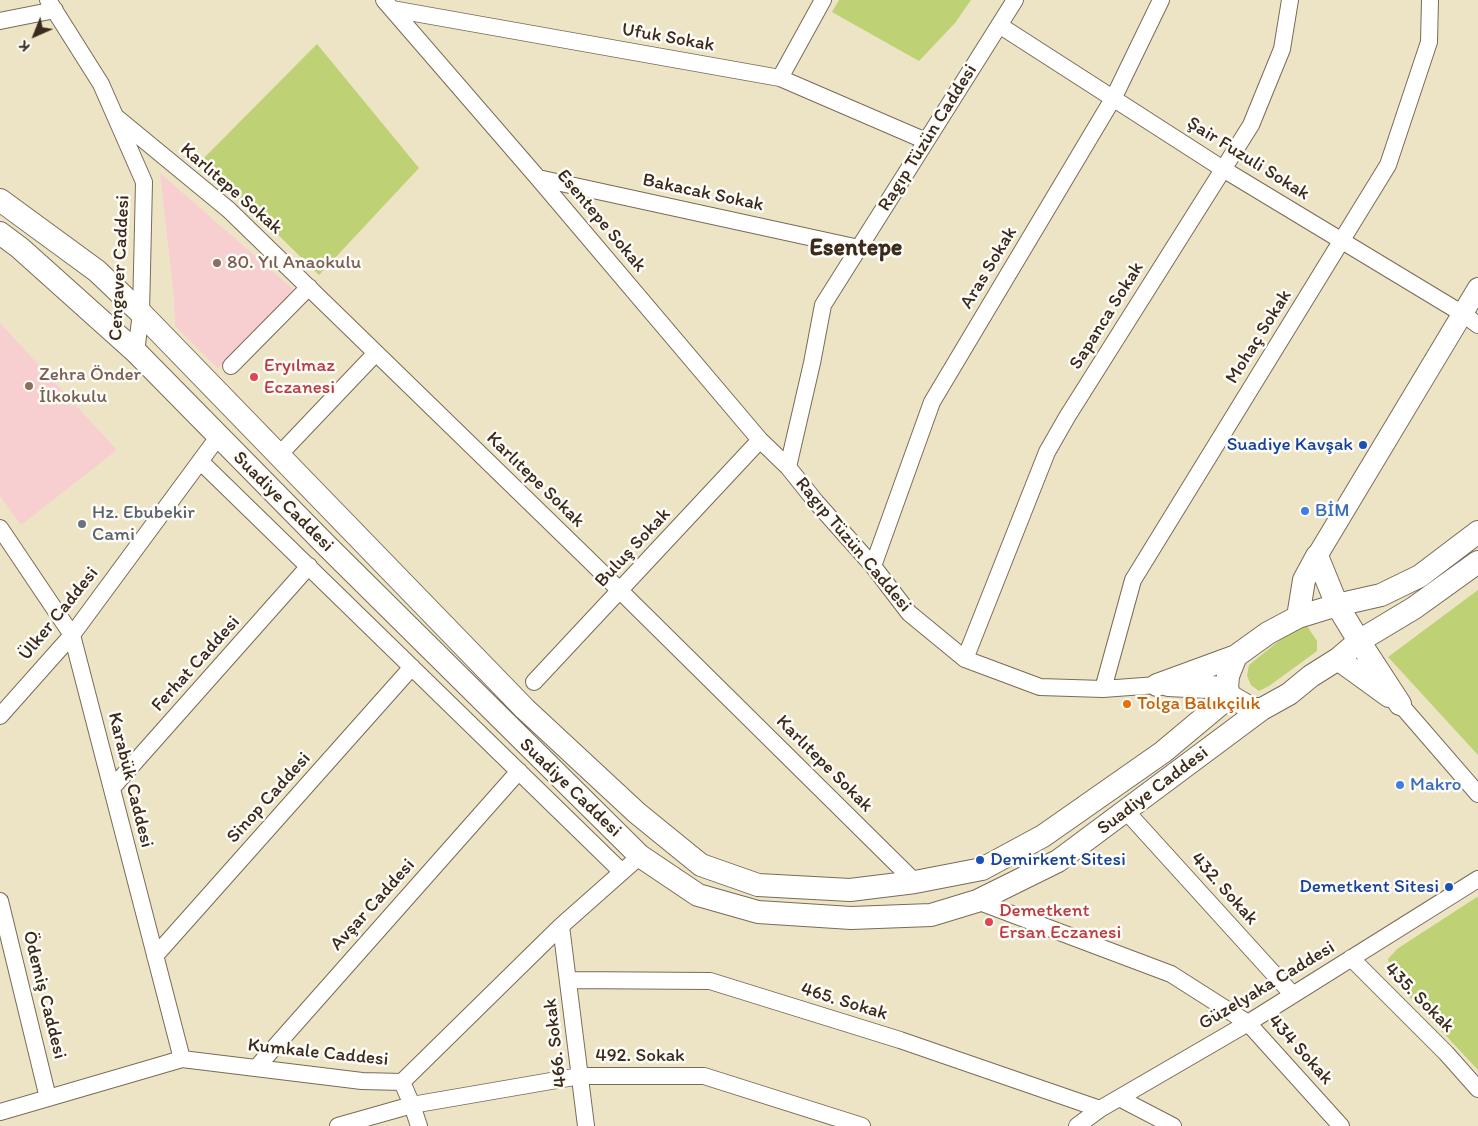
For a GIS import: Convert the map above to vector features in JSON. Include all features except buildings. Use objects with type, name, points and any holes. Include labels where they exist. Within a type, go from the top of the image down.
[{"type":"main road","name":"Suadiye Caddesi","points":[[0,200],[97,272],[141,313],[525,709],[637,812],[701,865],[758,885],[850,890],[915,882],[982,869],[1044,836],[1162,752],[1228,692]]},
{"type":"main road","name":"Suadiye Caddesi","points":[[0,233],[20,248],[136,352],[218,437],[640,856],[698,895],[758,912],[850,918],[932,916],[977,901],[1058,861],[1262,710],[1289,694],[1311,676],[1338,659],[1359,641],[1414,608],[1478,562]]},
{"type":"main road","points":[[1262,710],[1252,709],[1228,692],[1228,676],[1236,656],[1268,633],[1298,617],[1337,605],[1381,595],[1420,576],[1478,532]]},
{"type":"main road","points":[[1317,556],[1337,605],[1400,704]]},
{"type":"main road","points":[[1298,617],[1304,580],[1317,556]]},
{"type":"main road","name":"Ragıp Tüzün Caddesi","points":[[1156,685],[1236,656]]},
{"type":"main road","points":[[1338,659],[1400,704]]},
{"type":"main road","name":"Ragıp Tüzün Caddesi","points":[[1156,685],[1228,692]]},
{"type":"street","points":[[780,78],[823,0]]},
{"type":"street","name":"Ragıp Tüzün Caddesi","points":[[1015,0],[823,305],[788,467],[816,502],[873,566],[910,613],[965,659],[1040,687],[1103,688],[1156,685]]},
{"type":"street","name":"Aras Sokak","points":[[873,566],[932,402],[1114,98],[1161,0]]},
{"type":"street","name":"Sapanca Sokak","points":[[965,659],[1047,452],[1067,417],[1251,125],[1282,49],[1290,0]]},
{"type":"street","name":"Mohaç Sokak","points":[[1103,688],[1133,580],[1388,165],[1429,42],[1430,0]]},
{"type":"street","points":[[0,20],[51,5]]},
{"type":"street","name":"Cengaver Caddesi","points":[[51,5],[101,84],[144,182],[141,313],[136,352]]},
{"type":"street","name":"Ufuk Sokak","points":[[388,5],[780,78],[926,141]]},
{"type":"street","name":"Esentepe Sokak","points":[[388,5],[538,178],[760,440],[788,467]]},
{"type":"street","name":"Şair Fuzuli Sokak","points":[[999,25],[1224,169],[1471,319]]},
{"type":"street","name":"Karlıtepe Sokak","points":[[116,117],[229,210],[915,882]]},
{"type":"street","name":"Bakacak Sokak","points":[[538,178],[859,248]]},
{"type":"street","points":[[231,366],[309,287]]},
{"type":"street","points":[[1317,556],[1471,319],[1478,288]]},
{"type":"street","points":[[278,456],[376,353]]},
{"type":"street","name":"Ülker Caddesi","points":[[0,716],[72,635],[218,437]]},
{"type":"street","name":"Buluş Sokak","points":[[534,682],[760,440]]},
{"type":"street","points":[[200,461],[622,872]]},
{"type":"street","name":"Karabük Caddesi","points":[[0,528],[72,635],[182,1059]]},
{"type":"street","name":"Ferhat Caddesi","points":[[112,788],[309,566]]},
{"type":"street","name":"Sinop Caddesi","points":[[155,956],[412,667]]},
{"type":"street","points":[[1400,704],[1478,794]]},
{"type":"street","name":"Avşar Caddesi","points":[[257,1067],[519,770]]},
{"type":"street","name":"432. Sokak","points":[[1126,811],[1293,995]]},
{"type":"street","name":"Kumkale Caddesi","points":[[0,1112],[182,1059],[362,1081],[402,1082],[562,926],[640,856]]},
{"type":"street","name":"Güzelyaka Caddesi","points":[[1077,1126],[1100,1109],[1248,1023],[1478,879]]},
{"type":"street","name":"Ödemiş Caddesi","points":[[0,901],[48,1098]]},
{"type":"street","name":"434 Sokak","points":[[977,901],[1171,974],[1248,1023],[1341,1126]]},
{"type":"street","name":"466. Sokak","points":[[562,926],[586,1126]]},
{"type":"street","name":"435. Sokak","points":[[1351,958],[1446,1053],[1478,1089]]},
{"type":"street","name":"465. Sokak","points":[[568,980],[710,981],[900,1040],[1100,1109]]},
{"type":"street","name":"492. Sokak","points":[[338,1126],[412,1105],[580,1076],[704,1076],[862,1126]]},
{"type":"street","points":[[402,1082],[419,1126]]},
{"type":"street","points":[[1119,1098],[1173,1126]]},
{"type":"shaded area","name":"80. Yıl Anaokulu","points":[[160,173],[294,290],[218,368],[175,326],[174,298]]},
{"type":"shaded area","name":"Zehra Önder İlkokulu","points":[[0,323],[117,450],[21,525],[0,496]]},
{"type":"green space","points":[[839,0],[971,0],[955,23],[919,61],[832,12]]},
{"type":"green space","points":[[317,44],[419,168],[319,275],[202,160]]},
{"type":"green space","points":[[1478,590],[1478,755],[1388,657]]},
{"type":"green space","points":[[1307,626],[1317,641],[1317,651],[1269,686],[1259,691],[1251,685],[1247,676],[1249,665],[1296,627]]},
{"type":"green space","points":[[1477,897],[1478,1070],[1393,979],[1388,959],[1397,949]]},
{"type":"place","name":"80. Yıl Anaokulu","points":[[217,263]]},
{"type":"place","name":"Eryılmaz Eczanesi","points":[[254,377]]},
{"type":"place","name":"Zehra Önder İlkokulu","points":[[29,386]]},
{"type":"place","name":"Suadiye Kavşak","points":[[1363,445]]},
{"type":"place","name":"BİM","points":[[1305,511]]},
{"type":"place","name":"Hz. Ebubekir Cami","points":[[82,524]]},
{"type":"place","name":"Tolga Balıkçilık","points":[[1127,704]]},
{"type":"place","name":"Makro","points":[[1400,785]]},
{"type":"place","name":"Demirkent Sitesi","points":[[980,860]]},
{"type":"place","name":"Demetkent Sitesi","points":[[1449,887]]},
{"type":"place","name":"Demetkent Ersan Eczanesi","points":[[989,922]]},
{"type":"district","name":"Esentepe","points":[[856,249]]}]
